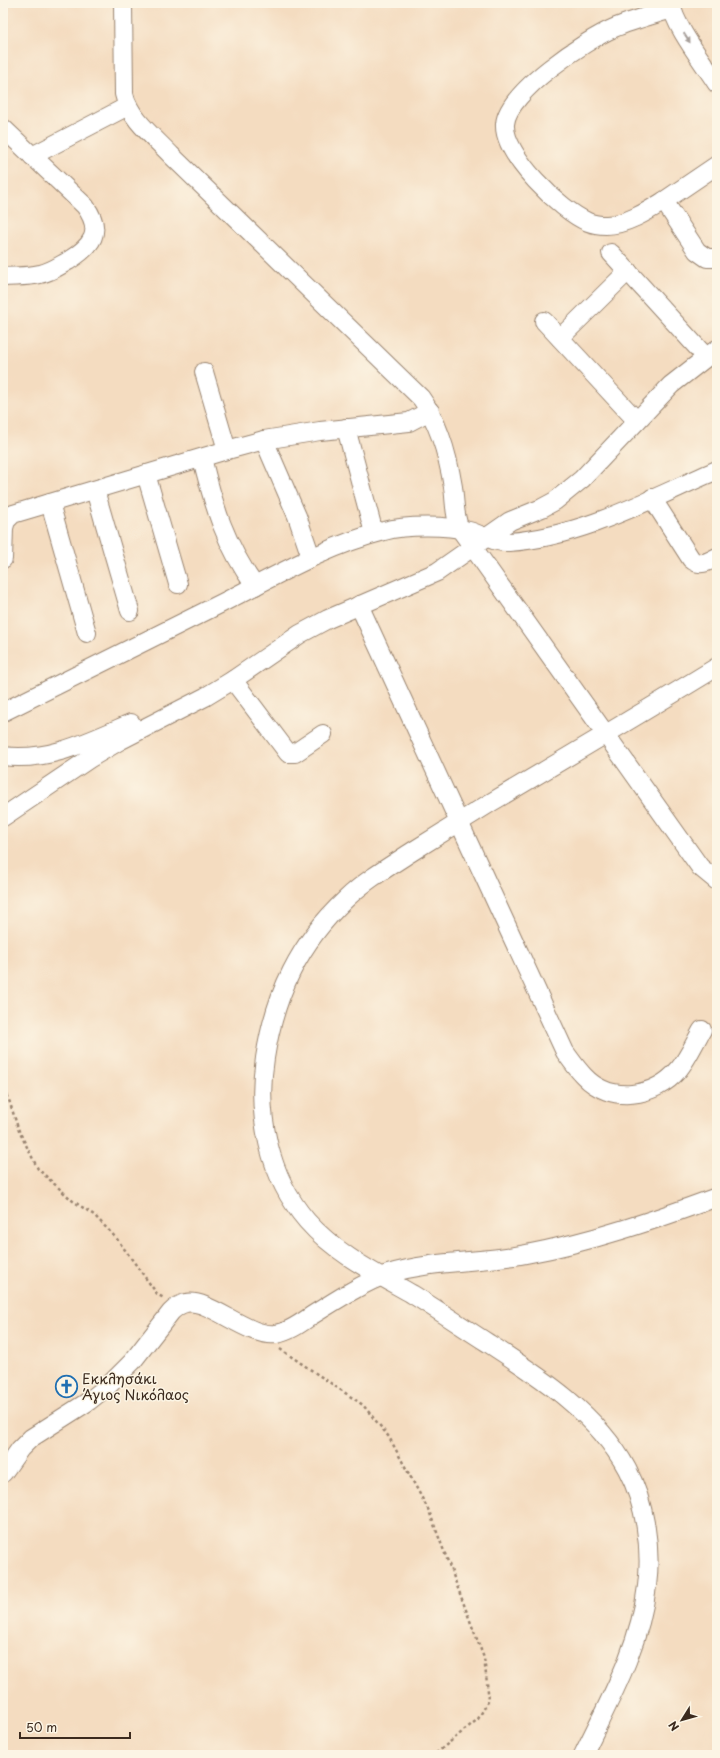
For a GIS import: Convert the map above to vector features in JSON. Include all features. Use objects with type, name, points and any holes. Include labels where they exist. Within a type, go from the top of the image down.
[{"type":"street","points":[[123,3],[124,90],[128,106],[167,150],[418,395],[430,411],[448,460],[452,477],[457,519],[460,529]]},
{"type":"street","points":[[717,84],[681,28],[671,6],[616,27],[599,35],[573,51],[527,87],[512,107],[505,123],[507,141],[518,160],[539,184],[572,213],[589,223],[606,225],[622,223],[651,209],[717,164]]},
{"type":"street","points":[[32,156],[128,106]]},
{"type":"street","points":[[3,128],[85,206],[94,220],[94,235],[90,244],[77,255],[51,270],[36,275],[3,277]]},
{"type":"street","points":[[664,200],[697,251],[707,258],[717,258]]},
{"type":"street","points":[[3,817],[100,752],[170,716],[233,680],[300,634],[359,605],[437,572],[510,520],[548,506],[564,495],[671,385],[712,353],[611,254]]},
{"type":"street","points":[[560,338],[628,271]]},
{"type":"street","points":[[544,321],[637,421]]},
{"type":"street","points":[[204,372],[227,450]]},
{"type":"street","points":[[3,559],[4,528],[6,521],[13,514],[264,440],[346,428],[409,422],[430,411]]},
{"type":"street","points":[[346,428],[374,533]]},
{"type":"street","points":[[264,440],[298,516],[311,557]]},
{"type":"street","points":[[202,458],[212,499],[221,526],[236,556],[254,586]]},
{"type":"street","points":[[479,543],[509,542],[559,533],[594,523],[717,470]]},
{"type":"street","points":[[146,474],[178,584]]},
{"type":"street","points":[[95,490],[130,611]]},
{"type":"street","points":[[652,498],[695,563],[705,563],[717,557]]},
{"type":"street","points":[[50,503],[88,633]]},
{"type":"street","points":[[3,712],[311,557],[374,533],[405,527],[460,529],[471,531],[607,734],[700,867],[717,881]]},
{"type":"street","points":[[359,605],[565,1052],[584,1077],[601,1088],[616,1094],[633,1095],[644,1092],[662,1083],[678,1069],[702,1030]]},
{"type":"street","points":[[583,1755],[618,1685],[633,1645],[643,1609],[648,1582],[647,1543],[644,1519],[628,1470],[599,1430],[579,1410],[549,1386],[505,1354],[343,1252],[315,1230],[296,1206],[286,1190],[271,1154],[264,1120],[262,1084],[267,1048],[278,1004],[290,972],[302,951],[322,924],[362,885],[458,822],[717,667]]},
{"type":"street","points":[[233,680],[288,753],[295,753],[323,734]]},
{"type":"street","points":[[3,756],[26,758],[60,752],[85,744],[146,716],[158,714],[170,716]]},
{"type":"street","points":[[3,1473],[20,1449],[31,1438],[89,1401],[109,1385],[132,1362],[170,1312],[179,1305],[187,1302],[198,1304],[250,1329],[266,1334],[276,1334],[290,1329],[358,1288],[381,1276],[424,1265],[510,1257],[568,1245],[635,1226],[717,1197]]},
{"type":"path","points":[[3,1090],[9,1100],[19,1131],[38,1169],[73,1201],[94,1214],[117,1239],[158,1295],[179,1305]]},
{"type":"path","points":[[266,1334],[283,1351],[363,1405],[389,1437],[429,1511],[484,1658],[489,1700],[478,1719],[434,1755]]},
{"type":"place","name":"Εκκλησάκι Άγιος Νικόλαος","points":[[66,1386]]}]
